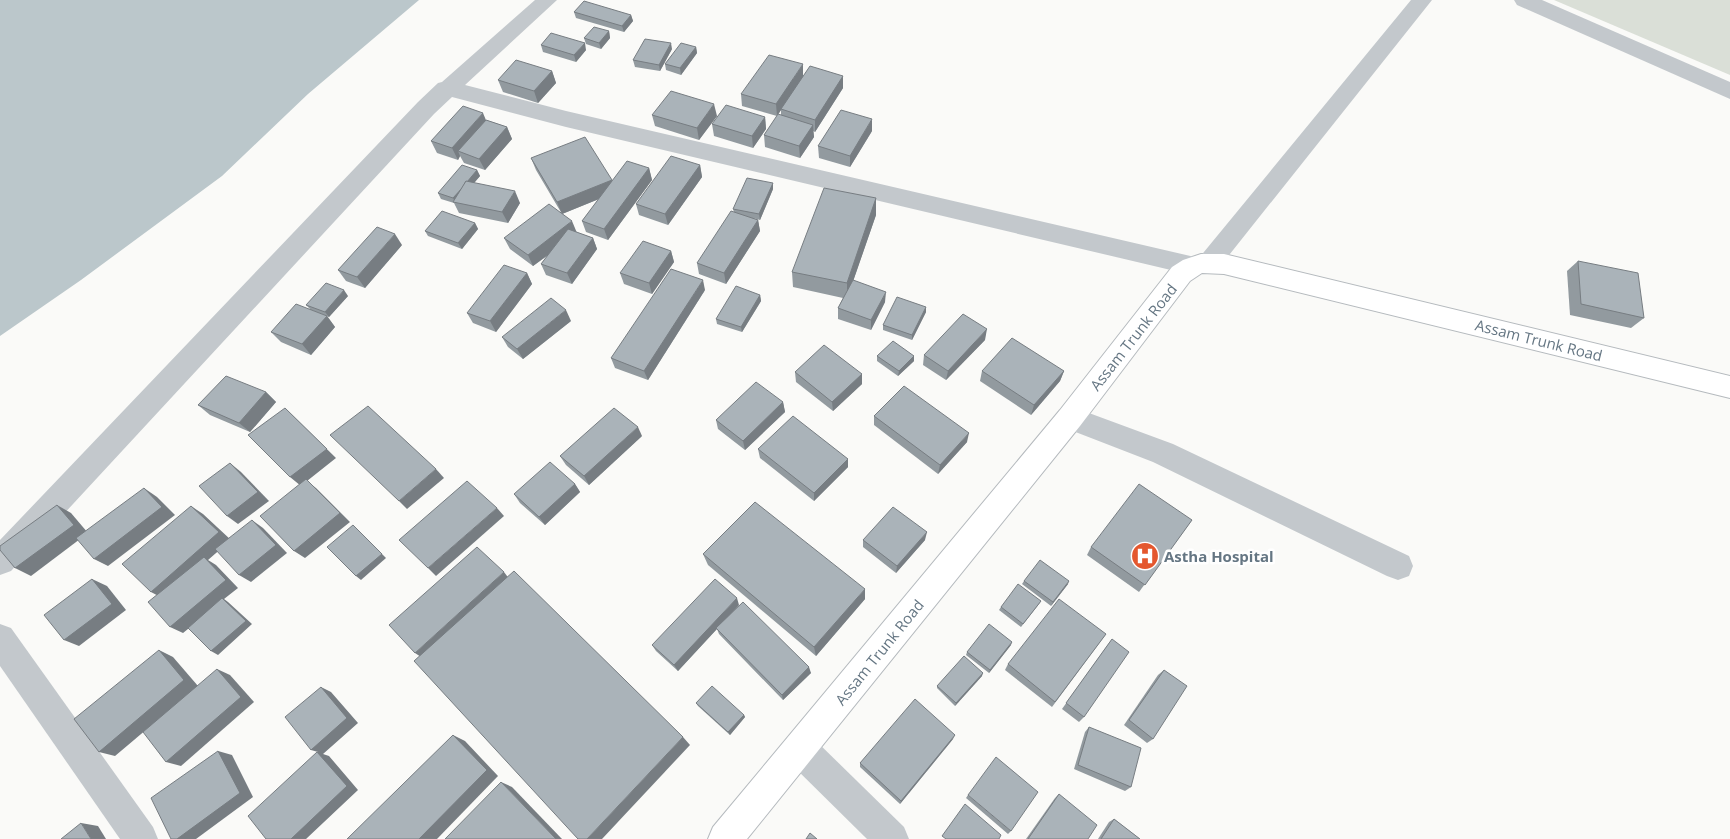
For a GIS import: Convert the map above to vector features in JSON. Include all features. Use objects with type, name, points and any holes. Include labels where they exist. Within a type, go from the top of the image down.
[{"type":"main road","name":"Assam Trunk Road","points":[[725,839],[1070,418],[1181,274],[1200,264],[1224,264],[1730,387]]},
{"type":"street","points":[[0,561],[446,88],[547,0]]},
{"type":"street","points":[[446,88],[566,119],[1200,264],[1422,0]]},
{"type":"street","points":[[1524,0],[1730,91]]},
{"type":"street","points":[[1070,418],[1163,453],[1398,566]]},
{"type":"street","points":[[0,639],[141,839]]},
{"type":"street","points":[[800,749],[892,839]]},
{"type":"shaded area","points":[[0,0],[419,0],[308,94],[222,176],[81,280],[0,336]]},
{"type":"shaded area","points":[[1554,0],[1730,0],[1730,75]]},
{"type":"building","points":[[584,1],[631,15],[622,26],[574,12]]},
{"type":"building","points":[[594,27],[609,31],[599,43],[584,38]]},
{"type":"building","points":[[551,33],[585,43],[574,55],[541,45]]},
{"type":"building","points":[[645,39],[671,43],[659,65],[633,60]]},
{"type":"building","points":[[681,43],[696,47],[680,68],[665,64]]},
{"type":"building","points":[[769,55],[803,64],[776,104],[741,94]]},
{"type":"building","points":[[516,60],[552,71],[534,91],[498,80]]},
{"type":"building","points":[[810,66],[843,76],[815,120],[781,109]]},
{"type":"building","points":[[671,91],[714,104],[697,128],[652,115]]},
{"type":"building","points":[[726,105],[765,117],[752,136],[712,124]]},
{"type":"building","points":[[463,106],[483,113],[452,148],[431,141]]},
{"type":"building","points":[[841,110],[872,119],[850,156],[818,146]]},
{"type":"building","points":[[778,114],[813,125],[799,146],[764,135]]},
{"type":"building","points":[[486,120],[507,127],[479,159],[458,151]]},
{"type":"building","points":[[585,137],[612,180],[557,202],[531,158]]},
{"type":"building","points":[[671,156],[700,165],[665,214],[636,204]]},
{"type":"building","points":[[627,161],[649,168],[604,229],[582,221]]},
{"type":"building","points":[[462,165],[477,170],[453,198],[438,193]]},
{"type":"building","points":[[747,178],[773,183],[759,214],[733,209]]},
{"type":"building","points":[[466,181],[515,191],[502,212],[453,202]]},
{"type":"building","points":[[824,188],[876,198],[847,283],[792,272]]},
{"type":"building","points":[[549,204],[572,221],[528,255],[504,238]]},
{"type":"building","points":[[442,211],[475,223],[458,243],[425,231]]},
{"type":"building","points":[[731,211],[758,220],[724,273],[697,263]]},
{"type":"building","points":[[377,227],[395,234],[357,277],[338,270]]},
{"type":"building","points":[[568,229],[593,238],[567,273],[541,264]]},
{"type":"building","points":[[643,241],[671,251],[649,283],[620,273]]},
{"type":"building","points":[[1578,261],[1638,273],[1644,318],[1581,304]]},
{"type":"building","points":[[504,265],[527,273],[490,321],[467,313]]},
{"type":"building","points":[[671,269],[703,280],[644,371],[611,358]]},
{"type":"building","points":[[853,280],[886,292],[871,320],[838,308]]},
{"type":"building","points":[[326,283],[344,290],[325,312],[306,305]]},
{"type":"building","points":[[736,286],[760,295],[741,327],[716,319]]},
{"type":"building","points":[[897,297],[926,307],[912,335],[883,325]]},
{"type":"building","points":[[551,298],[566,310],[517,349],[502,337]]},
{"type":"building","points":[[296,304],[327,316],[302,344],[271,332]]},
{"type":"building","points":[[963,314],[987,329],[948,371],[924,355]]},
{"type":"building","points":[[1012,338],[1064,371],[1034,405],[982,371]]},
{"type":"building","points":[[893,341],[914,356],[899,371],[877,356]]},
{"type":"building","points":[[824,345],[862,374],[832,402],[795,372]]},
{"type":"building","points":[[226,376],[266,392],[239,423],[198,405]]},
{"type":"building","points":[[756,382],[783,402],[743,441],[716,420]]},
{"type":"building","points":[[904,386],[969,433],[940,465],[874,416]]},
{"type":"building","points":[[368,406],[436,469],[399,501],[330,435]]},
{"type":"building","points":[[285,408],[327,449],[290,477],[248,435]]},
{"type":"building","points":[[614,408],[638,427],[584,476],[560,456]]},
{"type":"building","points":[[793,416],[848,459],[814,493],[758,449]]},
{"type":"building","points":[[550,462],[575,484],[539,517],[514,494]]},
{"type":"building","points":[[230,463],[258,492],[227,516],[199,486]]},
{"type":"building","points":[[306,479],[340,513],[294,551],[260,516]]},
{"type":"building","points":[[467,481],[497,508],[428,568],[399,540]]},
{"type":"building","points":[[1139,484],[1192,520],[1145,585],[1091,547]]},
{"type":"building","points":[[144,488],[162,507],[94,559],[76,538]]},
{"type":"building","points":[[755,502],[865,589],[814,647],[703,554]]},
{"type":"building","points":[[57,505],[74,525],[15,568],[0,550],[0,546]]},
{"type":"building","points":[[191,506],[219,532],[151,592],[122,564]]},
{"type":"building","points":[[893,507],[927,532],[897,566],[863,540]]},
{"type":"building","points":[[252,520],[276,545],[239,575],[215,549]]},
{"type":"building","points":[[353,525],[382,554],[356,576],[327,547]]},
{"type":"building","points":[[477,547],[504,572],[415,653],[389,625]]},
{"type":"building","points":[[204,557],[226,580],[170,627],[148,602]]},
{"type":"building","points":[[1040,560],[1069,581],[1053,602],[1024,581]]},
{"type":"building","points":[[514,571],[683,737],[587,839],[578,839],[414,661]]},
{"type":"building","points":[[92,579],[112,604],[64,640],[44,615]]},
{"type":"building","points":[[715,579],[737,598],[674,665],[652,645]]},
{"type":"building","points":[[1018,584],[1041,601],[1023,624],[1001,607]]},
{"type":"building","points":[[222,598],[246,621],[211,651],[188,628]]},
{"type":"building","points":[[1059,599],[1106,634],[1055,702],[1008,664]]},
{"type":"building","points":[[743,602],[809,667],[782,695],[716,628]]},
{"type":"building","points":[[989,624],[1012,642],[990,670],[967,652]]},
{"type":"building","points":[[1112,639],[1129,652],[1084,717],[1066,703]]},
{"type":"building","points":[[159,650],[184,680],[99,752],[74,719]]},
{"type":"building","points":[[964,656],[983,673],[956,703],[937,686]]},
{"type":"building","points":[[217,669],[241,697],[166,762],[143,732]]},
{"type":"building","points":[[1164,670],[1187,686],[1153,739],[1129,720]]},
{"type":"building","points":[[712,686],[744,715],[728,732],[696,703]]},
{"type":"building","points":[[321,687],[347,718],[311,750],[285,717]]},
{"type":"building","points":[[915,699],[955,735],[901,801],[860,763]]},
{"type":"building","points":[[1089,727],[1141,748],[1131,787],[1078,765]]},
{"type":"building","points":[[453,735],[487,770],[419,839],[347,839]]},
{"type":"building","points":[[218,751],[240,793],[177,839],[171,839],[151,798]]},
{"type":"building","points":[[317,752],[347,786],[291,839],[266,839],[248,816]]},
{"type":"building","points":[[996,757],[1038,792],[1011,831],[968,795]]},
{"type":"building","points":[[501,782],[556,839],[445,839]]},
{"type":"building","points":[[1059,794],[1097,825],[1088,839],[1028,839]]},
{"type":"building","points":[[965,804],[1001,835],[999,839],[946,839],[942,836]]},
{"type":"building","points":[[1114,819],[1140,839],[1101,839]]},
{"type":"building","points":[[81,823],[91,839],[61,839]]},
{"type":"building","points":[[810,833],[817,839],[806,839]]},
{"type":"place","name":"Astha Hospital","points":[[1145,556]]}]
